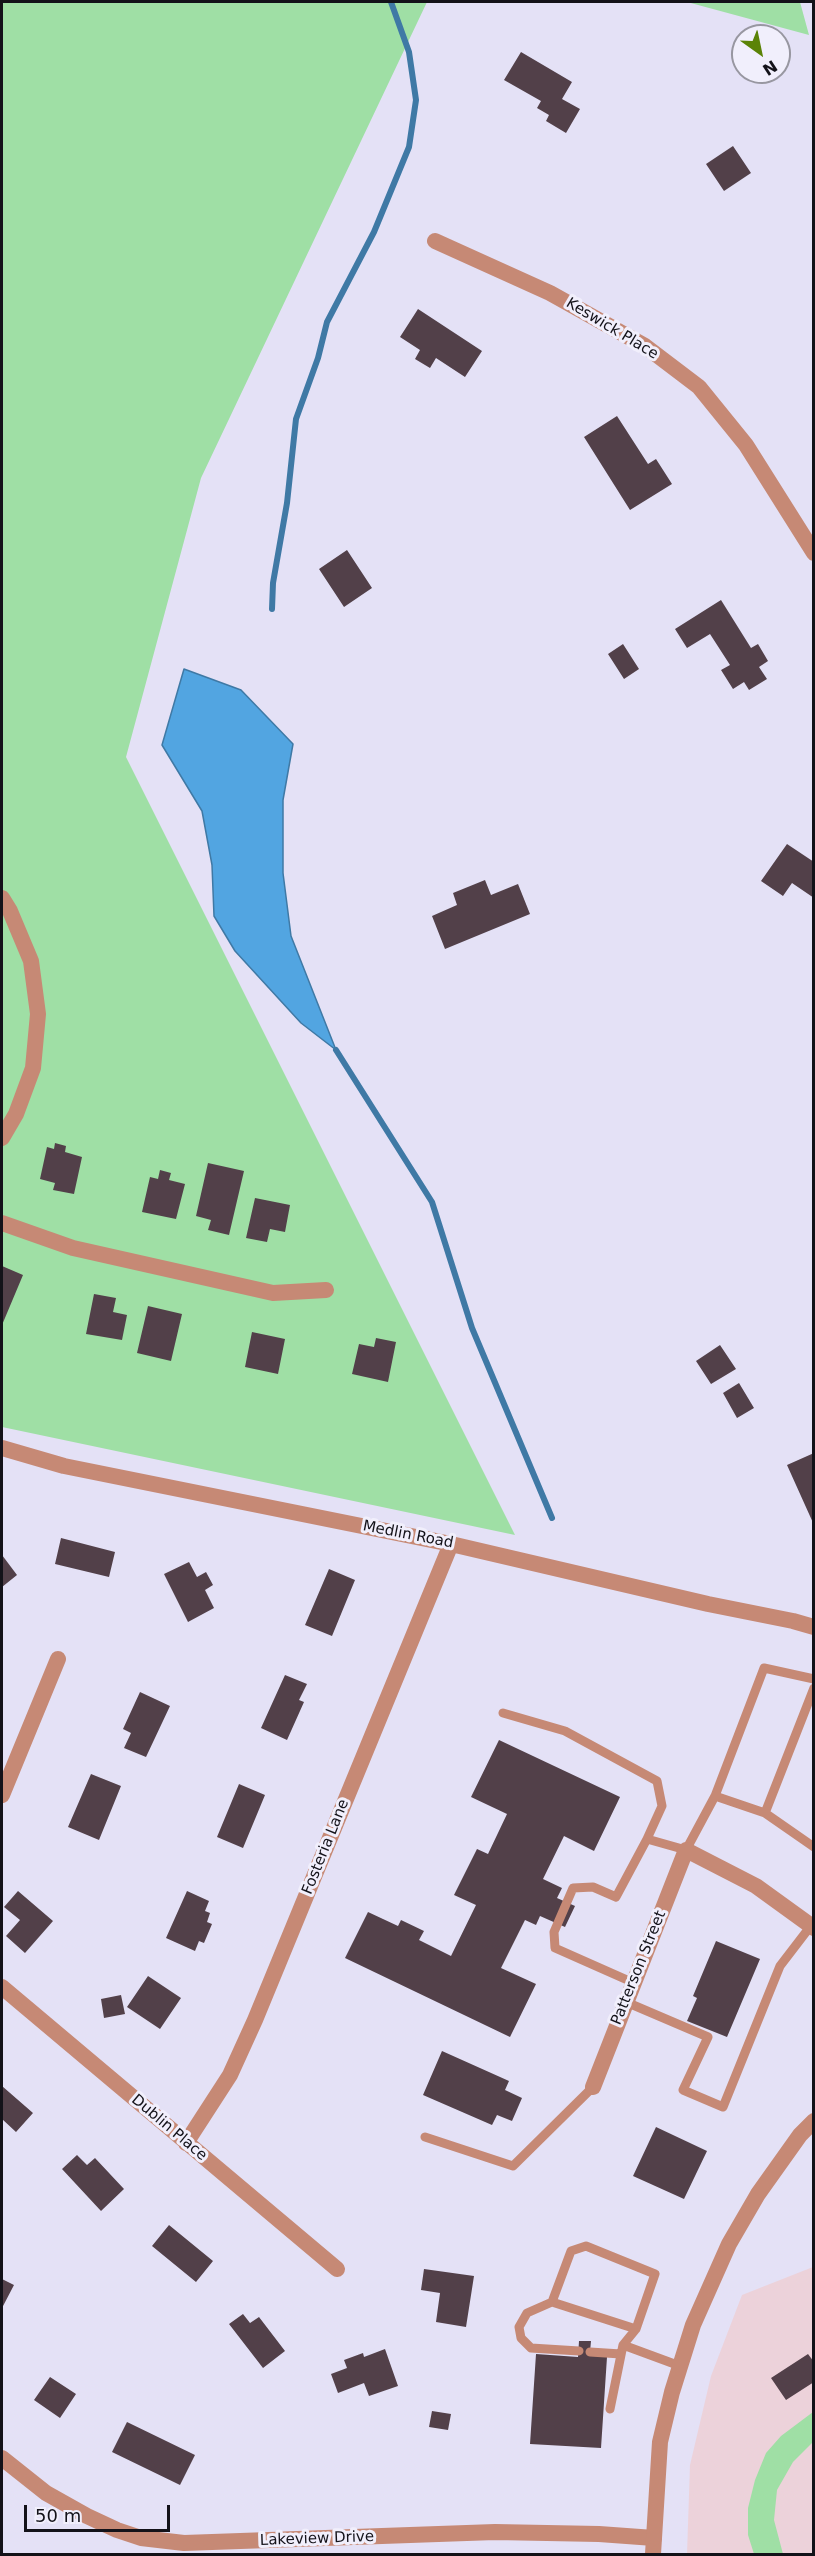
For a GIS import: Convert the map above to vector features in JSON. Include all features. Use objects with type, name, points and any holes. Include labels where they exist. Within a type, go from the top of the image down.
[{"type":"street","name":"Keswick Place","points":[[435,241],[550,293],[645,346],[699,387],[746,445],[813,553]]},
{"type":"street","points":[[2,898],[10,911],[31,961],[38,1014],[33,1068],[16,1114],[2,1138]]},
{"type":"street","points":[[2,1223],[73,1248],[273,1293],[326,1290]]},
{"type":"street","name":"Medlin Road","points":[[2,1448],[75,1468],[451,1544],[813,1627]]},
{"type":"street","name":"Fosteria Lane","points":[[186,2143],[230,2075],[255,2020],[451,1544]]},
{"type":"street","points":[[2,1795],[58,1659]]},
{"type":"street","points":[[686,1850],[756,1886],[813,1925]]},
{"type":"street","name":"Patterson Street","points":[[593,2087],[686,1850]]},
{"type":"street","name":"Dublin Place","points":[[2,1987],[337,2269]]},
{"type":"street","points":[[654,2546],[660,2442],[693,2325],[729,2244],[758,2194],[813,2121]]},
{"type":"street","name":"Lakeview Drive","points":[[2,2458],[46,2493],[87,2516],[141,2538],[184,2543],[495,2532],[599,2534],[654,2546]]},
{"type":"lane","points":[[647,1839],[686,1850],[715,1796],[764,1668],[813,1679]]},
{"type":"lane","points":[[765,1813],[813,1688]]},
{"type":"lane","points":[[503,1713],[565,1731],[657,1781],[662,1806],[616,1897],[593,1887],[573,1888],[554,1932],[555,1948],[634,1983]]},
{"type":"lane","points":[[715,1796],[765,1813],[813,1847]]},
{"type":"lane","points":[[626,2002],[708,2037],[684,2090],[723,2108],[780,1966],[813,1925]]},
{"type":"lane","points":[[426,2136],[513,2166],[593,2087]]},
{"type":"lane","points":[[552,2302],[571,2251],[586,2246],[655,2274],[636,2329],[622,2349],[610,2409]]},
{"type":"lane","points":[[579,2351],[531,2348],[520,2338],[519,2327],[527,2313],[552,2302],[636,2329]]},
{"type":"lane","points":[[590,2352],[622,2349],[680,2366]]},
{"type":"shaded area","points":[[813,2267],[813,2554],[687,2554],[690,2465],[711,2376],[742,2295]]},
{"type":"green space","points":[[2,2],[427,2],[201,478],[126,757],[515,1535],[2,1427]]},
{"type":"green space","points":[[687,2],[800,2],[809,35],[791,30],[791,24],[768,24]]},
{"type":"green space","points":[[813,2412],[813,2442],[793,2462],[777,2490],[774,2520],[783,2554],[754,2554],[748,2535],[748,2508],[755,2480],[766,2453],[781,2436]]},
{"type":"water","points":[[184,669],[241,690],[293,744],[283,800],[283,873],[291,936],[336,1050],[301,1023],[235,951],[214,916],[212,865],[202,811],[162,745]]},
{"type":"building","points":[[521,52],[572,82],[562,99],[580,109],[566,133],[546,121],[549,115],[537,108],[541,101],[504,80]]},
{"type":"building","points":[[733,146],[751,173],[724,191],[706,164]]},
{"type":"building","points":[[418,309],[482,351],[465,377],[436,358],[430,368],[415,359],[420,350],[400,337]]},
{"type":"building","points":[[617,416],[648,464],[656,459],[672,484],[630,510],[584,437]]},
{"type":"building","points":[[347,550],[372,588],[344,607],[319,569]]},
{"type":"building","points":[[721,600],[751,648],[758,644],[768,661],[759,667],[767,679],[749,690],[744,682],[733,689],[721,670],[730,665],[710,634],[687,648],[675,629]]},
{"type":"building","points":[[623,644],[639,669],[624,679],[608,654]]},
{"type":"building","points":[[787,844],[814,862],[814,898],[792,883],[783,896],[761,881]]},
{"type":"building","points":[[485,880],[491,895],[518,884],[530,914],[445,949],[432,916],[457,905],[453,893]]},
{"type":"building","points":[[55,1143],[66,1146],[65,1152],[82,1157],[74,1194],[53,1190],[55,1183],[40,1179],[47,1147],[54,1149]]},
{"type":"building","points":[[208,1163],[244,1171],[229,1235],[208,1230],[211,1220],[196,1216]]},
{"type":"building","points":[[160,1170],[171,1173],[169,1180],[185,1184],[176,1219],[142,1212],[150,1177],[158,1179]]},
{"type":"building","points":[[255,1198],[290,1205],[285,1232],[270,1229],[267,1242],[246,1238]]},
{"type":"building","points":[[2,1266],[23,1275],[2,1325]]},
{"type":"building","points":[[94,1294],[116,1298],[113,1312],[127,1315],[122,1340],[86,1334]]},
{"type":"building","points":[[148,1306],[182,1314],[171,1361],[137,1353]]},
{"type":"building","points":[[252,1332],[285,1339],[278,1374],[245,1367]]},
{"type":"building","points":[[376,1338],[396,1342],[388,1382],[352,1374],[359,1344],[374,1347]]},
{"type":"building","points":[[720,1345],[736,1369],[711,1384],[696,1361]]},
{"type":"building","points":[[739,1383],[754,1408],[737,1418],[723,1393]]},
{"type":"building","points":[[814,1453],[814,1525],[787,1465]]},
{"type":"building","points":[[61,1538],[115,1552],[109,1577],[55,1564]]},
{"type":"building","points":[[2,1555],[17,1575],[2,1587]]},
{"type":"building","points":[[189,1562],[197,1577],[206,1572],[213,1585],[205,1590],[214,1608],[188,1622],[164,1574]]},
{"type":"building","points":[[329,1569],[355,1580],[332,1636],[305,1625]]},
{"type":"building","points":[[285,1675],[307,1684],[299,1700],[304,1702],[287,1740],[261,1728]]},
{"type":"building","points":[[140,1692],[170,1706],[146,1757],[124,1748],[131,1733],[123,1729]]},
{"type":"building","points":[[499,1740],[620,1797],[594,1851],[564,1836],[543,1879],[562,1888],[557,1898],[575,1906],[565,1927],[540,1916],[536,1925],[525,1920],[501,1968],[536,1984],[510,2037],[345,1958],[368,1912],[398,1926],[401,1920],[424,1931],[419,1940],[451,1956],[476,1905],[454,1895],[477,1849],[488,1854],[507,1814],[471,1797]]},
{"type":"building","points":[[91,1774],[121,1786],[99,1840],[68,1827]]},
{"type":"building","points":[[239,1784],[265,1795],[243,1848],[217,1837]]},
{"type":"building","points":[[18,1891],[53,1921],[25,1953],[6,1936],[20,1920],[4,1907]]},
{"type":"building","points":[[187,1891],[209,1901],[205,1911],[210,1913],[207,1922],[212,1924],[204,1943],[199,1941],[195,1951],[166,1938]]},
{"type":"building","points":[[716,1941],[760,1959],[727,2037],[687,2021],[697,1998],[693,1996]]},
{"type":"building","points":[[148,1976],[181,1998],[160,2029],[127,2007]]},
{"type":"building","points":[[121,1995],[125,2014],[104,2018],[101,1999]]},
{"type":"building","points":[[442,2051],[509,2081],[505,2090],[522,2098],[512,2121],[497,2115],[492,2125],[423,2095]]},
{"type":"building","points":[[2,2086],[33,2113],[16,2132],[2,2119]]},
{"type":"building","points":[[656,2127],[707,2151],[684,2199],[633,2176]]},
{"type":"building","points":[[77,2155],[87,2165],[95,2158],[124,2189],[101,2211],[62,2169]]},
{"type":"building","points":[[169,2225],[213,2261],[196,2282],[152,2246]]},
{"type":"building","points":[[424,2269],[474,2276],[466,2327],[436,2322],[440,2293],[421,2290]]},
{"type":"building","points":[[2,2279],[14,2285],[2,2308]]},
{"type":"building","points":[[243,2314],[250,2323],[259,2317],[285,2351],[263,2368],[229,2324]]},
{"type":"building","points":[[579,2341],[591,2341],[590,2352],[607,2357],[601,2448],[530,2444],[536,2354],[578,2357]]},
{"type":"building","points":[[385,2349],[398,2386],[369,2396],[364,2383],[338,2393],[331,2374],[347,2368],[344,2360],[363,2353],[364,2357]]},
{"type":"building","points":[[808,2354],[814,2362],[814,2382],[786,2400],[771,2378]]},
{"type":"building","points":[[50,2377],[76,2394],[60,2418],[34,2400]]},
{"type":"building","points":[[432,2411],[451,2414],[448,2430],[429,2427]]},
{"type":"building","points":[[127,2422],[195,2455],[180,2485],[112,2452]]},
{"type":"waterway","points":[[272,609],[273,583],[287,503],[296,419],[318,358],[327,322],[374,232],[409,147],[416,100],[409,52],[391,2]]},
{"type":"waterway","points":[[336,1050],[432,1202],[472,1328],[552,1518]]}]
